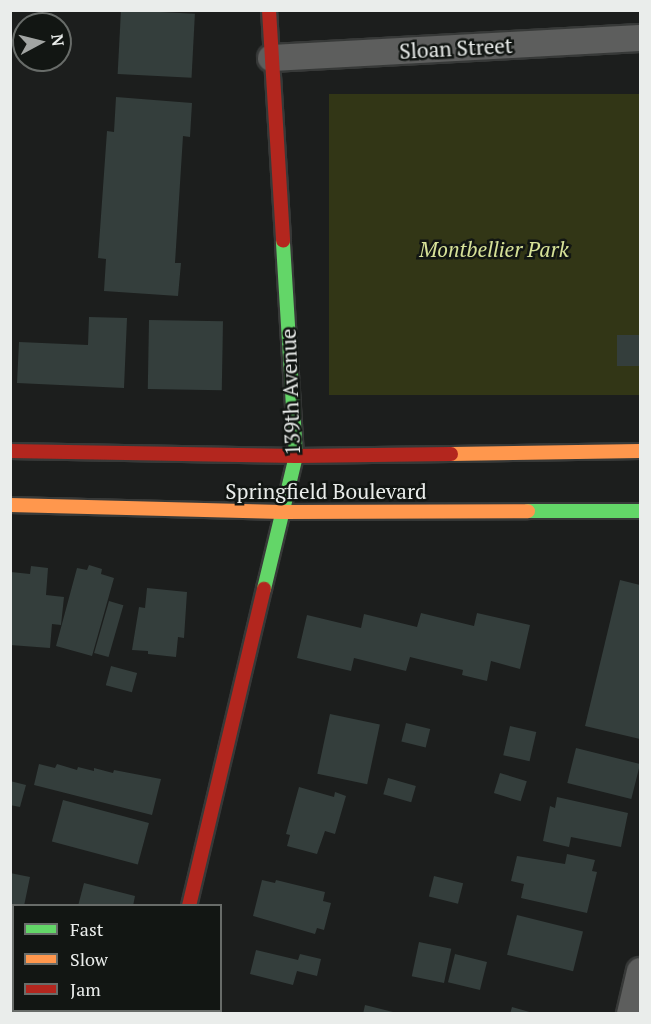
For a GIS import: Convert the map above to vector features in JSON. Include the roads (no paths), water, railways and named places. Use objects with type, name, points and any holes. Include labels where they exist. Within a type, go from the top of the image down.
[{"type":"main road","name":"139th Avenue","points":[[189,904],[296,456],[269,10]]},
{"type":"main road","name":"Springfield Boulevard","points":[[10,451],[296,456],[640,451]]},
{"type":"main road","name":"Springfield Boulevard","points":[[10,505],[282,512],[640,512]]},
{"type":"street","name":"Sloan Street","points":[[271,58],[640,38]]},
{"type":"street","points":[[630,1014],[640,971]]},
{"type":"park label","name":"Montbellier Park","points":[[494,249]]}]
